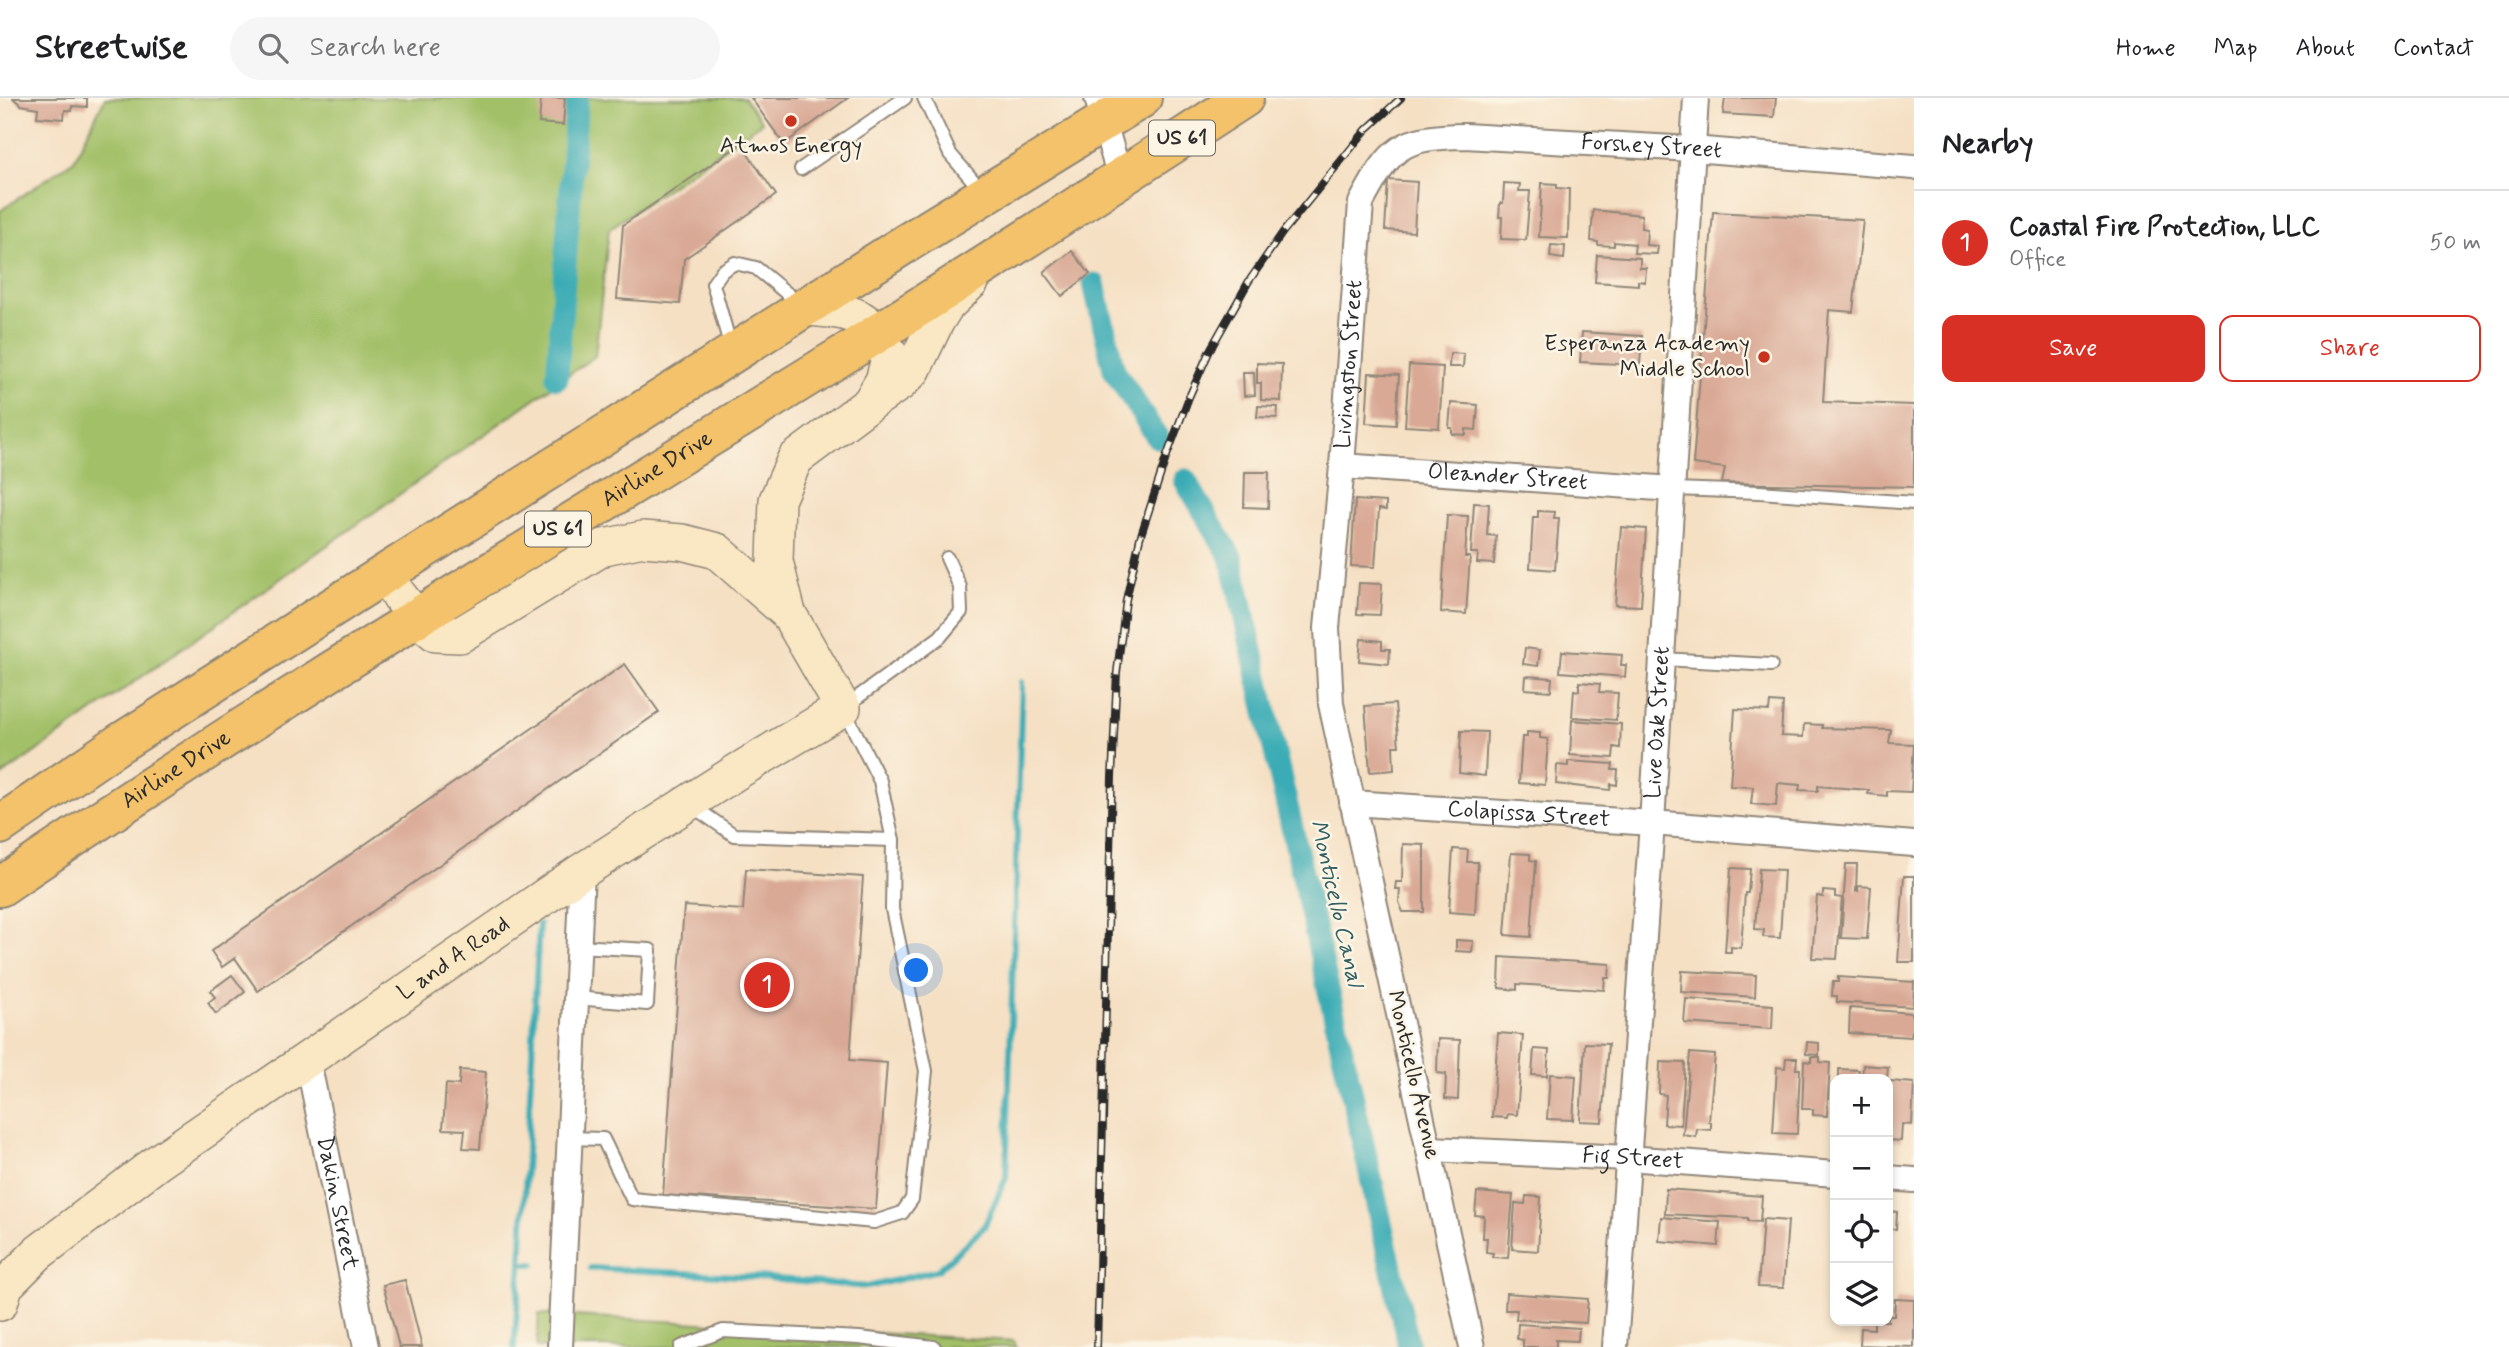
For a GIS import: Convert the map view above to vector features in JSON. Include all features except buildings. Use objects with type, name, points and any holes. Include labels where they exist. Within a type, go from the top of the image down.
[{"type":"highway","name":"US 61","points":[[0,825],[120,743],[985,195],[1100,110],[1142,98]]},
{"type":"highway","name":"Airline Drive","points":[[0,887],[131,798],[416,617],[999,257],[1244,98]]},
{"type":"street","name":"Live Oak Street","points":[[1615,1347],[1652,822],[1696,98]]},
{"type":"street","points":[[1100,110],[1120,178]]},
{"type":"street","name":"Forshey Street","points":[[1391,154],[1411,142],[1429,137],[1465,136],[1692,149],[1914,167]]},
{"type":"street","name":"Livingston Street","points":[[1352,803],[1330,694],[1326,628],[1342,466],[1361,203],[1378,171],[1391,154]]},
{"type":"street","points":[[844,708],[788,613],[775,561],[778,500],[795,459],[900,383],[913,370],[946,306],[999,257]]},
{"type":"street","points":[[804,308],[855,314],[869,322],[878,332],[890,355],[883,381],[870,403]]},
{"type":"street","name":"Oleander Street","points":[[1342,466],[1673,489]]},
{"type":"street","points":[[383,575],[416,617],[436,634],[460,635],[604,547],[643,539],[682,542],[717,551],[788,613]]},
{"type":"street","name":"L and A Road","points":[[0,1303],[5,1286],[38,1253],[158,1162],[582,872],[688,803],[844,708]]},
{"type":"street","name":"Colapissa Street","points":[[1352,803],[1652,822],[1914,844]]},
{"type":"street","name":"Monticello Avenue","points":[[1352,803],[1472,1347]]},
{"type":"street","points":[[560,1347],[582,872]]},
{"type":"street","name":"Dakin Street","points":[[308,1061],[366,1347]]},
{"type":"street","name":"Fig Street","points":[[1430,1149],[1628,1158],[1830,1174]]},
{"type":"street","points":[[1893,1178],[1914,1180]]},
{"type":"lane","points":[[801,169],[905,98]]},
{"type":"lane","points":[[924,98],[950,154],[985,195]]},
{"type":"lane","points":[[733,354],[713,284],[722,271],[735,263],[756,268],[804,308]]},
{"type":"lane","points":[[1673,489],[1914,503]]},
{"type":"lane","points":[[569,1138],[603,1139],[632,1199],[874,1222],[902,1213],[912,1199],[926,1071],[892,909],[893,840],[880,781],[844,708],[940,638],[961,612],[960,587],[947,558]]},
{"type":"lane","points":[[1662,659],[1771,665]]},
{"type":"lane","points":[[688,803],[734,835],[893,840]]},
{"type":"lane","points":[[575,998],[647,1004],[650,950],[577,946]]},
{"type":"lane","points":[[681,1347],[723,1331],[859,1338],[934,1347]]},
{"type":"green space","points":[[105,98],[744,98],[762,122],[609,229],[595,356],[0,777],[0,211],[74,160]]},
{"type":"green space","points":[[539,1314],[1014,1341],[1016,1347],[537,1347]]},
{"type":"waterway","points":[[557,378],[577,98]]},
{"type":"waterway","points":[[1094,284],[1114,370],[1157,437]]},
{"type":"waterway","name":"Monticello Canal","points":[[1185,480],[1231,557],[1409,1347]]},
{"type":"waterway","points":[[591,1268],[757,1277],[867,1287],[938,1270],[984,1227],[1006,1178],[1022,682]]},
{"type":"waterway","points":[[514,1347],[539,924]]},
{"type":"waterway","points":[[521,1264],[534,1264]]},
{"type":"railway","points":[[1097,1347],[1117,672],[1126,600],[1140,538],[1189,397],[1210,350],[1249,281],[1283,232],[1366,130],[1401,98]]},
{"type":"place","name":"Atmos Energy","points":[[791,121]]},
{"type":"place","name":"Esperanza Academy Middle School","points":[[1764,357]]},
{"type":"place","name":"Coastal Fire Protection, LLC","points":[[767,985]]}]
